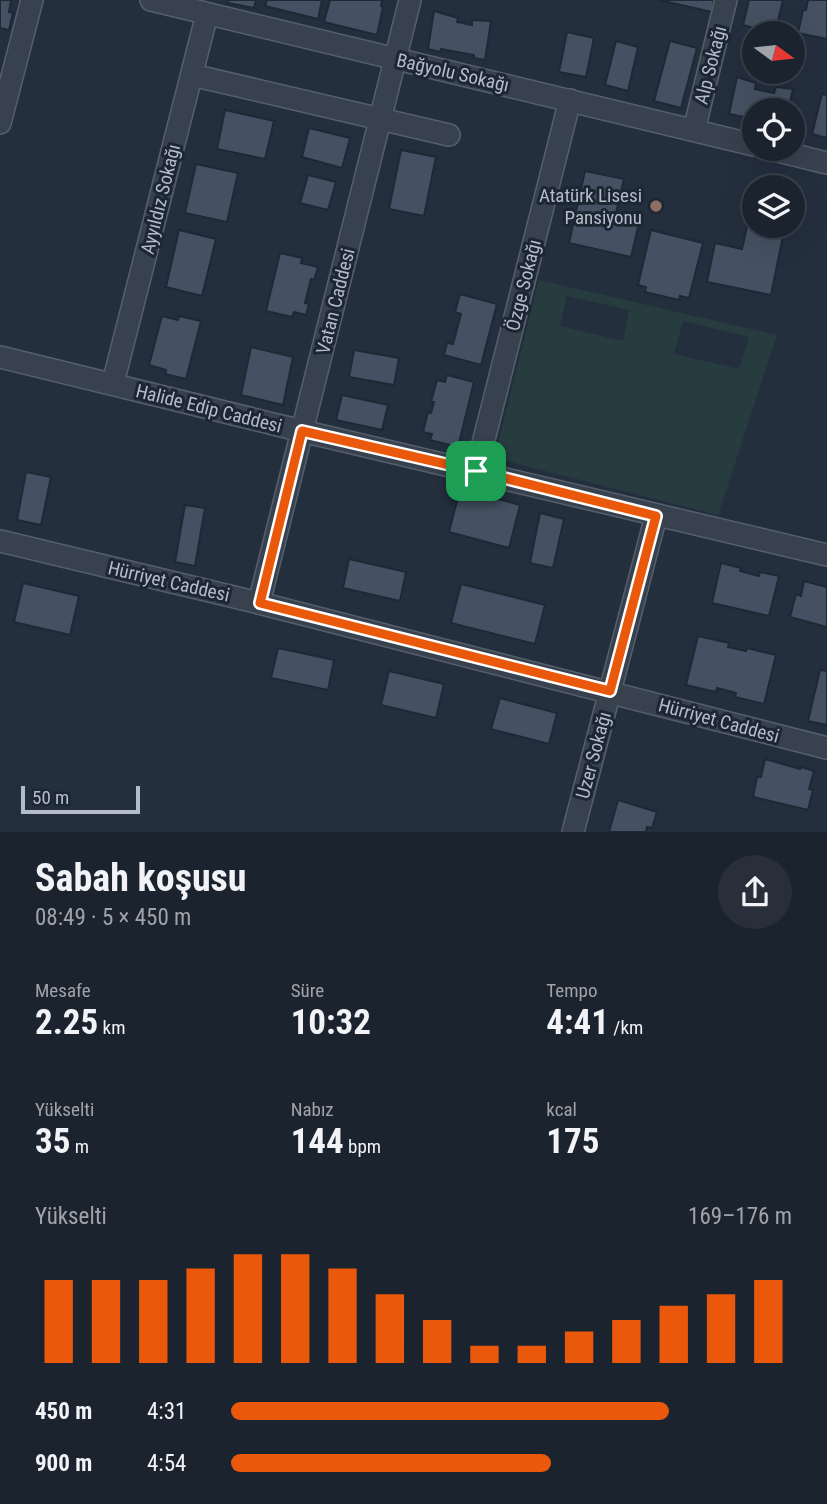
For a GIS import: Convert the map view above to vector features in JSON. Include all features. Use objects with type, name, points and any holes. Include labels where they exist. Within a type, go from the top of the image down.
[{"type":"street","points":[[0,122],[3,96],[32,0]]},
{"type":"street","name":"Bağyolu Sokağı","points":[[152,0],[742,142]]},
{"type":"street","name":"Vatan Caddesi","points":[[260,603],[410,0]]},
{"type":"street","name":"Alp Sokağı","points":[[694,130],[726,0]]},
{"type":"street","name":"Ayyıldız Sokağı","points":[[113,383],[207,14]]},
{"type":"street","points":[[192,75],[449,135]]},
{"type":"street","name":"Özge Sokağı","points":[[476,471],[570,100]]},
{"type":"street","points":[[805,158],[827,163]]},
{"type":"street","name":"Halide Edip Caddesi","points":[[0,357],[827,555]]},
{"type":"street","name":"Uzer Sokağı","points":[[573,832],[656,516]]},
{"type":"street","name":"Hürriyet Caddesi","points":[[0,541],[260,603],[827,748]]},
{"type":"green space","points":[[539,280],[777,335],[718,515],[498,459],[495,456]],"holes":[[[567,296],[629,310],[623,341],[560,326]],[[683,321],[749,337],[739,369],[674,354]]]},
{"type":"building","points":[[0,0],[11,0],[9,12],[13,13],[9,30],[0,28]]},
{"type":"building","points":[[228,0],[256,0],[254,8],[228,3]]},
{"type":"building","points":[[267,0],[322,0],[318,19],[265,6]]},
{"type":"building","points":[[330,0],[382,0],[377,35],[324,22]]},
{"type":"building","points":[[659,0],[714,0],[712,12]]},
{"type":"building","points":[[749,0],[783,0],[778,21],[744,21]]},
{"type":"building","points":[[808,0],[827,0],[827,39],[805,34],[805,21],[801,21],[803,10],[806,10]]},
{"type":"building","points":[[434,11],[458,18],[457,22],[472,25],[472,20],[491,21],[485,60],[474,58],[474,55],[428,49]]},
{"type":"building","points":[[567,32],[594,38],[586,77],[559,72]]},
{"type":"building","points":[[616,41],[638,47],[628,91],[605,85]]},
{"type":"building","points":[[670,41],[697,48],[681,108],[654,101]]},
{"type":"building","points":[[737,77],[742,79],[742,84],[756,84],[755,89],[774,93],[776,87],[793,89],[791,98],[742,98],[742,117],[729,114]]},
{"type":"building","points":[[822,94],[827,95],[827,138],[812,134]]},
{"type":"building","points":[[225,110],[274,121],[265,159],[217,149]]},
{"type":"building","points":[[309,128],[350,138],[342,168],[302,157]]},
{"type":"building","points":[[401,150],[436,157],[424,216],[389,209]]},
{"type":"building","points":[[196,164],[238,173],[227,222],[185,213]]},
{"type":"building","points":[[585,171],[624,179],[615,217],[639,223],[631,257],[569,243]]},
{"type":"building","points":[[308,175],[336,182],[328,210],[300,203]]},
{"type":"building","points":[[179,230],[216,239],[202,296],[166,287]]},
{"type":"building","points":[[651,230],[703,243],[689,298],[680,296],[679,300],[645,292],[646,287],[638,285]]},
{"type":"building","points":[[744,238],[783,238],[771,295],[707,282],[715,243],[742,249]]},
{"type":"building","points":[[280,253],[302,258],[301,263],[318,267],[314,280],[311,279],[305,303],[309,304],[306,315],[294,312],[292,317],[266,311]]},
{"type":"building","points":[[460,294],[497,304],[481,365],[444,355],[447,343],[453,344],[461,314],[455,312]]},
{"type":"building","points":[[162,316],[178,320],[179,316],[201,321],[186,379],[165,374],[166,370],[149,365]]},
{"type":"building","points":[[251,347],[293,357],[283,405],[241,395]]},
{"type":"building","points":[[354,350],[399,358],[394,385],[349,377]]},
{"type":"building","points":[[447,375],[474,382],[458,447],[430,440],[432,434],[423,432],[428,412],[431,413],[434,402],[431,402],[437,380],[445,382]]},
{"type":"building","points":[[342,395],[388,405],[382,430],[336,420]]},
{"type":"building","points":[[26,472],[51,477],[41,525],[17,520]]},
{"type":"building","points":[[460,489],[520,505],[509,548],[449,532]]},
{"type":"building","points":[[185,505],[205,508],[195,566],[175,562]]},
{"type":"building","points":[[540,513],[564,519],[553,568],[530,563]]},
{"type":"building","points":[[349,559],[406,572],[400,601],[343,588]]},
{"type":"building","points":[[721,563],[759,576],[760,572],[779,576],[769,616],[712,603]]},
{"type":"building","points":[[804,581],[827,587],[827,627],[790,617],[796,594],[801,596]]},
{"type":"building","points":[[23,583],[79,596],[70,635],[14,622]]},
{"type":"building","points":[[461,584],[545,605],[535,644],[451,623]]},
{"type":"building","points":[[698,636],[729,643],[728,647],[746,651],[747,648],[776,655],[764,704],[735,697],[736,693],[717,688],[716,692],[686,685]]},
{"type":"building","points":[[278,648],[334,660],[328,690],[271,678]]},
{"type":"building","points":[[820,670],[827,671],[827,725],[808,721]]},
{"type":"building","points":[[389,671],[444,684],[436,718],[381,705]]},
{"type":"building","points":[[500,698],[557,713],[549,744],[491,729]]},
{"type":"building","points":[[765,759],[814,771],[809,789],[813,790],[808,810],[753,797],[757,777],[761,777]]},
{"type":"building","points":[[618,800],[657,812],[652,828],[647,827],[646,832],[609,832]]},
{"type":"place","name":"Atatürk Lisesi Pansiyonu","points":[[656,206]]},
{"type":"route","points":[[302,431],[476,471],[656,516],[610,691],[260,603],[302,431]]}]
